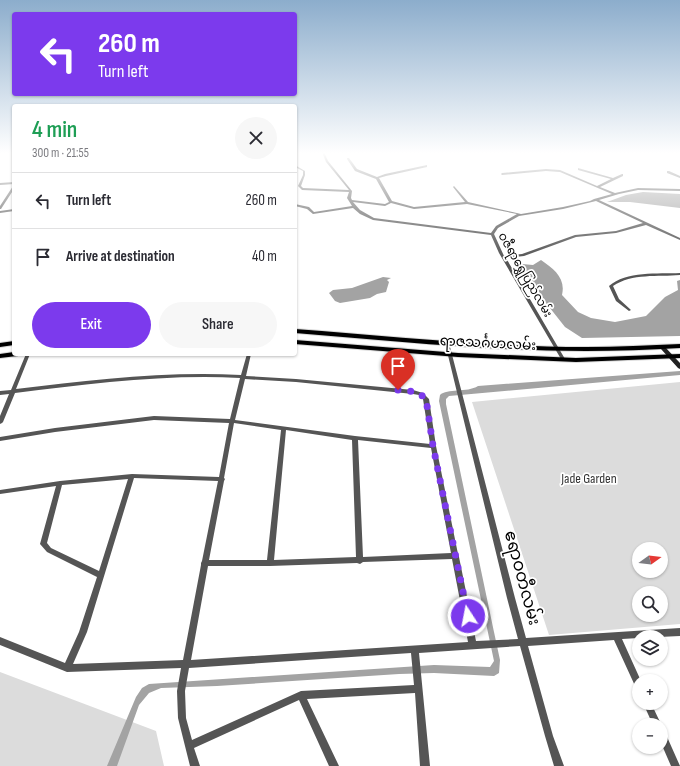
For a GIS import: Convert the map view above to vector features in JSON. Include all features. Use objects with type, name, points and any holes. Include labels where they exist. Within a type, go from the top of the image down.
[{"type":"main road","name":"ရာဇသင်္ဂဟလမ်း","points":[[297,331],[447,343],[556,348],[663,348],[680,346]]},
{"type":"main road","name":"ရာဇသင်္ဂဟလမ်း","points":[[297,342],[450,354],[563,359],[680,356]]},
{"type":"main road","points":[[0,345],[12,343]]},
{"type":"main road","points":[[0,356],[12,354]]},
{"type":"street","points":[[297,205],[308,208],[313,213],[353,207],[348,198],[350,190],[301,188]]},
{"type":"street","points":[[383,188],[391,202]]},
{"type":"street","points":[[455,188],[467,203]]},
{"type":"street","points":[[599,188],[614,194]]},
{"type":"street","points":[[492,234],[497,227],[507,221],[524,215],[540,213],[638,189],[680,190]]},
{"type":"street","points":[[0,208],[12,190]]},
{"type":"street","points":[[596,200],[680,239]]},
{"type":"street","points":[[350,201],[385,205],[391,202],[414,208],[467,203],[524,215]]},
{"type":"street","name":"ဝဇီရာရွှေပြည်လမ်း","points":[[353,207],[361,214],[373,219],[492,234],[504,258],[563,359]]},
{"type":"street","points":[[0,212],[12,210]]},
{"type":"street","points":[[504,258],[523,255],[575,236],[616,232],[645,224]]},
{"type":"street","points":[[629,310],[618,300],[611,286],[617,280],[629,277],[680,274]]},
{"type":"street","points":[[447,343],[450,354]]},
{"type":"street","points":[[663,348],[680,366]]},
{"type":"street","name":"ဧရာဝတီလမ်း","points":[[450,354],[524,643],[549,736],[559,766]]},
{"type":"street","points":[[0,422],[27,356]]},
{"type":"street","points":[[195,766],[182,718],[181,691],[232,421],[249,356]]},
{"type":"street","points":[[0,393],[100,380],[177,376],[244,376],[421,394],[426,399],[433,446],[474,646]]},
{"type":"street","points":[[0,439],[55,430],[154,418],[232,421],[355,438],[433,446]]},
{"type":"street","points":[[270,564],[284,428]]},
{"type":"street","points":[[355,438],[360,561]]},
{"type":"street","points":[[0,492],[60,483],[132,476],[222,479]]},
{"type":"street","points":[[67,668],[82,632],[132,476]]},
{"type":"street","points":[[60,483],[43,544],[48,550],[100,575]]},
{"type":"street","points":[[204,563],[270,564],[456,556]]},
{"type":"street","points":[[0,641],[67,668],[187,664],[488,646],[680,632]]},
{"type":"street","points":[[616,636],[634,674]]},
{"type":"street","points":[[415,650],[425,766]]},
{"type":"street","points":[[190,745],[301,695],[418,689]]},
{"type":"street","points":[[301,695],[334,766]]},
{"type":"street","points":[[668,748],[676,766]]},
{"type":"green space","name":"Jade Garden","points":[[680,382],[680,624],[549,635],[472,402]]},
{"type":"green space","points":[[0,672],[156,731],[164,766],[0,766]]},
{"type":"shaded area","points":[[643,192],[680,194],[680,208],[630,202],[607,202],[626,195]]},
{"type":"shaded area","points":[[541,260],[558,274],[561,279],[563,289],[562,295],[578,312],[591,318],[615,322],[646,316],[665,297],[678,290],[677,281],[680,280],[680,336],[582,338],[565,327],[546,303],[522,264],[533,265]]},
{"type":"shaded area","points":[[383,277],[391,278],[387,280],[389,282],[386,292],[377,294],[370,298],[340,303],[335,301],[329,293],[333,290],[352,288]]},
{"type":"shaded area","points":[[680,371],[680,375],[449,396],[446,399],[500,660],[499,673],[494,676],[434,673],[399,674],[217,686],[161,688],[149,693],[139,705],[117,766],[107,766],[136,697],[142,688],[149,684],[434,665],[490,667],[494,661],[439,401],[440,395],[447,392],[478,386]]},
{"type":"route","points":[[398,390],[421,394],[426,399],[433,446],[468,616]]}]
